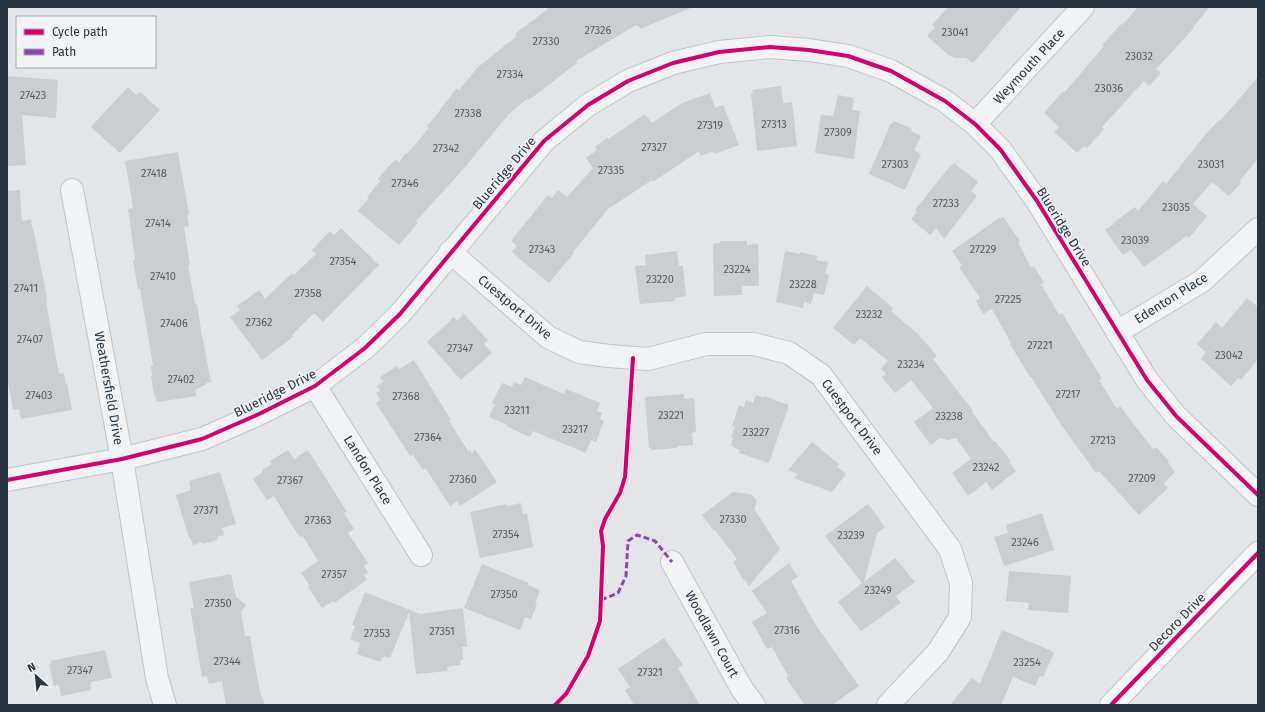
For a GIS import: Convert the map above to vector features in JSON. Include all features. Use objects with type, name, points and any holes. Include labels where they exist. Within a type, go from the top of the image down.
[{"type":"main road","name":"Decoro Drive","points":[[1111,705],[1258,553]]},
{"type":"street","name":"Weymouth Place","points":[[975,124],[1083,7]]},
{"type":"street","name":"Blueridge Drive","points":[[7,480],[122,459],[202,439],[259,414],[315,386],[365,348],[400,314],[450,252],[544,141],[588,105],[628,81],[673,63],[719,52],[770,47],[809,50],[848,56],[891,72],[945,101],[975,124],[1000,150],[1037,201],[1147,380],[1176,416],[1258,495]]},
{"type":"street","name":"Weathersfield Drive","points":[[72,190],[122,459],[157,678],[165,705]]},
{"type":"street","name":"Edenton Place","points":[[1117,332],[1202,282],[1258,229]]},
{"type":"street","name":"Cuestport Drive","points":[[450,252],[548,337],[579,352],[648,359],[706,344],[754,344],[789,354],[821,375],[950,548],[961,583],[960,617],[938,652],[888,705]]},
{"type":"street","name":"Landon Place","points":[[315,386],[421,555]]},
{"type":"street","name":"Woodlawn Court","points":[[672,562],[742,689],[754,705]]},
{"type":"building","points":[[550,7],[693,7],[640,29],[639,26],[636,25],[576,61],[577,63],[529,100],[528,98],[509,114],[459,174],[416,221],[418,223],[399,245],[358,211],[380,181],[378,179],[396,159],[399,162],[406,153],[407,154],[429,128],[427,126],[457,88],[459,90],[478,67],[517,36],[515,34]]},
{"type":"building","points":[[948,7],[1021,7],[973,63],[966,58],[955,58],[950,56],[927,36],[935,27],[932,25]]},
{"type":"building","points":[[1138,7],[1210,7],[1193,27],[1194,28],[1156,69],[1161,73],[1149,86],[1144,81],[1102,127],[1104,129],[1087,148],[1084,146],[1077,153],[1054,132],[1059,127],[1044,113],[1063,91],[1064,93],[1104,46],[1102,45]]},
{"type":"building","points":[[7,76],[58,80],[56,118],[22,115],[26,165],[7,166]]},
{"type":"building","points":[[1258,77],[1258,159],[1240,181],[1241,183],[1229,196],[1212,182],[1193,204],[1207,216],[1189,238],[1187,236],[1144,267],[1131,250],[1123,255],[1105,230],[1135,207],[1138,211],[1163,181],[1166,184],[1206,134],[1219,120],[1220,121]]},
{"type":"building","points":[[781,86],[783,103],[792,102],[797,146],[757,151],[751,94],[753,93],[752,90]]},
{"type":"building","points":[[128,87],[136,95],[140,92],[160,110],[120,153],[91,127]]},
{"type":"building","points":[[710,93],[715,108],[723,105],[739,145],[714,154],[713,151],[700,156],[699,151],[653,182],[652,180],[608,209],[549,283],[515,255],[512,251],[517,246],[511,241],[548,195],[552,198],[558,190],[567,197],[593,168],[586,158],[597,150],[595,147],[645,114],[652,123],[682,103]]},
{"type":"building","points":[[838,95],[854,98],[852,110],[860,111],[854,159],[815,153],[821,115],[833,116]]},
{"type":"building","points":[[894,121],[912,129],[911,131],[921,136],[914,150],[921,154],[905,190],[869,174],[891,123],[892,124]]},
{"type":"building","points":[[178,152],[189,215],[187,215],[189,226],[184,227],[190,265],[188,265],[195,304],[197,304],[211,382],[206,383],[207,384],[195,390],[197,396],[157,402],[154,395],[151,376],[151,366],[153,365],[140,289],[138,289],[133,260],[135,259],[128,209],[133,208],[125,161]]},
{"type":"building","points":[[954,163],[978,182],[971,191],[977,196],[944,239],[936,228],[930,235],[911,219],[917,212],[915,210]]},
{"type":"building","points":[[20,190],[22,221],[31,219],[47,298],[47,307],[59,374],[64,373],[72,410],[21,419],[19,409],[13,410],[7,376],[7,191]]},
{"type":"building","points":[[1003,217],[1020,241],[1018,242],[1031,268],[1034,266],[1044,283],[1041,284],[1059,315],[1062,313],[1102,379],[1099,380],[1117,409],[1120,406],[1152,448],[1154,449],[1156,447],[1169,461],[1168,463],[1175,472],[1164,483],[1168,488],[1139,515],[1099,471],[1096,473],[1062,426],[1030,377],[1010,344],[1011,343],[992,309],[983,314],[976,301],[980,298],[959,267],[962,265],[952,251],[999,218],[1000,219]]},
{"type":"building","points":[[341,228],[379,265],[323,322],[314,313],[292,335],[293,337],[262,360],[230,317],[240,310],[237,306],[259,290],[265,299],[292,273],[294,275],[316,254],[312,250],[330,231],[334,235]]},
{"type":"building","points":[[720,241],[747,241],[747,245],[758,244],[759,286],[742,286],[742,295],[714,296],[713,244],[720,243]]},
{"type":"building","points":[[677,251],[679,266],[683,266],[686,296],[675,298],[675,301],[640,304],[635,266],[646,265],[645,255]]},
{"type":"building","points":[[785,251],[800,254],[800,252],[817,256],[816,260],[828,262],[825,274],[829,275],[824,295],[814,293],[811,304],[804,302],[803,308],[776,302]]},
{"type":"building","points":[[867,286],[893,308],[891,311],[918,334],[937,356],[933,359],[973,411],[972,412],[994,442],[995,441],[1011,461],[1009,462],[1016,471],[992,490],[986,482],[968,496],[952,473],[971,459],[956,438],[949,440],[940,438],[931,445],[914,422],[933,408],[911,380],[895,393],[882,377],[886,374],[881,368],[888,361],[860,338],[854,345],[833,328]]},
{"type":"building","points":[[1247,298],[1258,307],[1258,359],[1241,380],[1238,378],[1231,386],[1201,359],[1206,352],[1197,344],[1216,322],[1222,328]]},
{"type":"building","points":[[464,314],[488,340],[484,344],[492,353],[461,380],[427,342],[454,317],[457,321]]},
{"type":"building","points":[[414,360],[451,420],[449,421],[468,451],[470,450],[472,454],[475,449],[497,482],[460,506],[457,501],[450,506],[426,469],[423,470],[413,455],[410,456],[376,403],[380,400],[376,393],[380,391],[377,386],[383,382],[380,377],[397,366],[399,369]]},
{"type":"building","points":[[525,377],[564,394],[566,389],[600,403],[597,411],[602,413],[600,419],[604,421],[596,442],[591,440],[586,453],[533,431],[530,437],[489,417],[495,404],[492,403],[502,383],[512,387],[514,382],[521,385]]},
{"type":"building","points":[[684,394],[684,399],[694,398],[696,432],[692,433],[693,445],[652,450],[649,448],[645,397]]},
{"type":"building","points":[[756,395],[764,398],[764,396],[789,405],[769,463],[739,453],[740,450],[731,445],[733,438],[731,438],[735,426],[732,426],[739,405],[744,407],[746,400],[753,403]]},
{"type":"building","points":[[812,442],[839,464],[837,467],[846,474],[832,492],[794,478],[798,474],[788,470]]},
{"type":"building","points":[[288,450],[294,459],[308,450],[347,512],[344,513],[354,529],[348,533],[368,563],[364,566],[368,573],[364,575],[367,580],[334,603],[333,601],[322,608],[308,587],[310,586],[301,573],[318,561],[303,536],[300,537],[291,524],[274,496],[267,500],[253,479],[263,472],[262,470],[272,464],[270,461]]},
{"type":"building","points":[[220,472],[236,524],[222,528],[224,535],[217,537],[217,540],[193,545],[190,537],[189,538],[176,495],[191,490],[189,481]]},
{"type":"building","points":[[733,492],[751,494],[757,501],[753,513],[755,510],[780,549],[749,586],[745,580],[744,581],[733,562],[737,559],[702,515]]},
{"type":"building","points":[[521,503],[523,514],[527,513],[533,547],[480,558],[470,512],[507,504],[507,506]]},
{"type":"building","points":[[868,504],[885,527],[877,533],[864,582],[895,558],[915,582],[896,596],[901,603],[861,631],[838,602],[862,583],[825,536]]},
{"type":"building","points":[[1042,513],[1054,550],[1004,566],[994,537],[1008,533],[1006,525]]},
{"type":"building","points":[[789,563],[798,577],[791,581],[815,624],[859,686],[832,705],[805,705],[786,678],[788,676],[772,647],[767,649],[752,622],[767,613],[752,591]]},
{"type":"building","points":[[482,564],[529,583],[528,585],[540,590],[535,603],[537,604],[531,619],[525,617],[520,630],[464,608]]},
{"type":"building","points":[[1009,571],[1071,576],[1068,613],[1028,610],[1029,603],[1006,601]]},
{"type":"building","points":[[231,574],[236,597],[246,605],[241,612],[245,636],[250,636],[260,692],[265,705],[226,705],[222,681],[209,684],[207,676],[202,677],[190,608],[194,608],[189,582]]},
{"type":"building","points":[[365,592],[420,614],[463,608],[467,647],[462,647],[463,660],[460,660],[461,665],[447,667],[448,671],[416,674],[409,612],[390,658],[384,656],[380,662],[357,654],[360,643],[350,639],[355,626],[352,625]]},
{"type":"building","points":[[1002,630],[1054,653],[1043,677],[1040,676],[1035,686],[1013,677],[1001,705],[950,705],[972,678],[980,684]]},
{"type":"building","points":[[664,638],[683,665],[678,668],[700,705],[634,705],[625,690],[630,687],[618,669]]},
{"type":"building","points":[[105,650],[112,678],[90,682],[91,690],[61,696],[59,685],[54,686],[49,665],[51,664],[50,661]]},
{"type":"marked path","points":[[601,600],[618,593],[626,576],[628,541],[637,535],[655,541],[672,562]]},
{"type":"cycle path","points":[[7,480],[122,459],[202,439],[259,414],[315,386],[365,348],[400,314],[544,141],[588,105],[628,81],[673,63],[719,52],[770,47],[809,50],[848,56],[891,71],[945,101],[975,124],[1000,149],[1037,201],[1147,380],[1176,416],[1258,495]]},
{"type":"cycle path","points":[[555,705],[566,694],[588,656],[600,621],[603,546],[601,531],[605,519],[620,493],[625,477],[633,358]]},
{"type":"cycle path","points":[[1111,705],[1258,553]]}]
